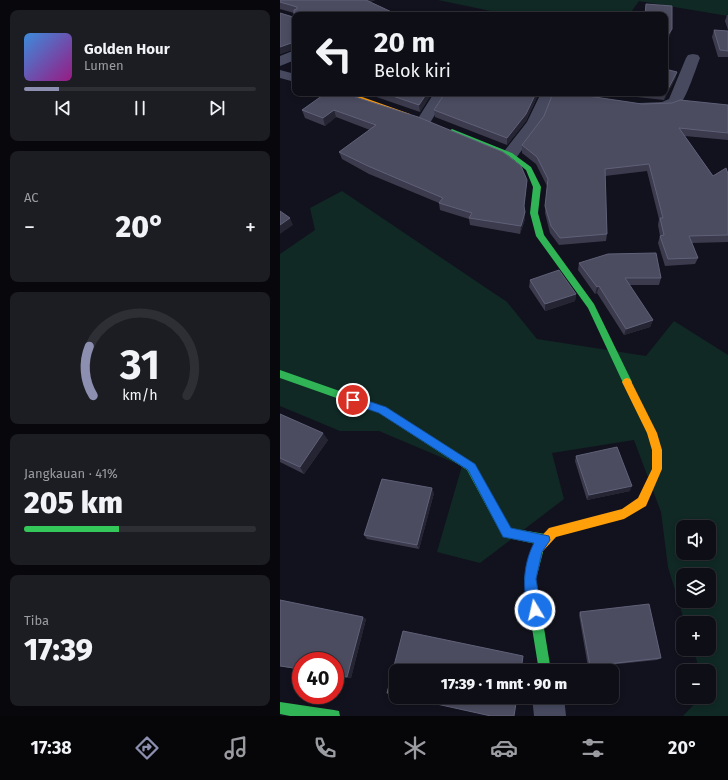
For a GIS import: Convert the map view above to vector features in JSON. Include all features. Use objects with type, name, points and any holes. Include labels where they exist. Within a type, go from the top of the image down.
[{"type":"street","points":[[280,62],[292,56]]},
{"type":"street","points":[[631,104],[663,107],[670,105],[675,101],[693,58]]},
{"type":"street","points":[[280,74],[292,77]]},
{"type":"street","points":[[354,96],[428,121],[440,96]]},
{"type":"street","points":[[510,154],[534,123],[547,96]]},
{"type":"street","points":[[444,128],[510,154],[529,169],[537,187],[534,213],[540,236],[591,306],[652,433],[657,450],[657,469],[642,502],[624,514],[553,532],[538,548],[532,564],[530,579],[544,664]]},
{"type":"street","points":[[280,374],[382,410],[471,467],[507,533],[545,540]]},
{"type":"street","points":[[549,704],[550,716]]},
{"type":"street","points":[[280,708],[334,716]]},
{"type":"green space","points":[[438,0],[728,0],[728,16],[639,1],[631,12],[496,12]]},
{"type":"green space","points":[[342,191],[507,302],[537,339],[646,356],[674,321],[728,355],[728,716],[683,716],[694,704],[716,704],[716,664],[698,664],[695,656],[716,656],[716,616],[683,616],[680,608],[716,608],[716,568],[676,568],[676,593],[668,567],[661,512],[634,440],[552,453],[564,499],[480,563],[437,552],[462,466],[379,431],[340,431],[280,406],[280,254],[315,230],[310,208]]},
{"type":"building","points":[[280,0],[366,0],[392,12],[294,12],[297,7],[280,2]]},
{"type":"building","points":[[646,4],[672,6],[672,29],[668,35],[668,12],[645,12]]},
{"type":"building","points":[[280,13],[292,17],[292,43],[280,47]]},
{"type":"building","points":[[714,30],[728,31],[728,51],[720,50]]},
{"type":"building","points":[[668,70],[677,72],[668,89]]},
{"type":"building","points":[[322,96],[352,96],[418,117],[503,152],[521,166],[527,180],[524,206],[525,212],[521,226],[469,218],[472,213],[439,203],[443,198],[339,152],[376,125],[334,110],[323,118],[302,110]]},
{"type":"building","points":[[393,96],[425,96],[419,105]]},
{"type":"building","points":[[443,96],[535,96],[526,114],[507,138],[434,110]]},
{"type":"building","points":[[552,96],[588,96],[642,104],[672,103],[680,100],[728,105],[728,133],[679,128],[713,176],[726,168],[728,174],[728,235],[689,236],[698,258],[668,259],[660,236],[664,235],[660,218],[663,218],[649,164],[605,169],[607,234],[560,238],[551,226],[545,206],[548,179],[537,157],[522,145],[544,116]]},
{"type":"building","points":[[280,211],[290,218],[280,225]]},
{"type":"building","points":[[656,253],[661,278],[625,278],[653,320],[626,329],[599,286],[597,287],[579,263],[608,254]]},
{"type":"building","points":[[559,270],[576,294],[545,304],[530,280]]},
{"type":"building","points":[[280,414],[323,433],[300,467],[280,458]]},
{"type":"building","points":[[617,447],[632,486],[589,495],[576,456]]},
{"type":"building","points":[[382,479],[432,488],[417,545],[364,535]]},
{"type":"building","points":[[280,600],[363,617],[347,677],[344,676],[344,652],[292,652],[292,668],[280,666]]},
{"type":"building","points":[[649,604],[661,658],[608,664],[590,664],[580,612]]},
{"type":"building","points":[[403,631],[523,656],[522,664],[394,664]]},
{"type":"building","points":[[437,704],[516,704],[514,716],[491,716]]},
{"type":"traffic: fast","points":[[452,131],[510,154],[529,169],[537,187],[534,213],[540,236],[591,306],[627,382]]},
{"type":"traffic: fast","points":[[280,374],[382,410],[471,467],[507,533],[545,540]]},
{"type":"traffic: fast","points":[[537,552],[530,579],[544,664]]},
{"type":"traffic: fast","points":[[280,708],[334,716]]},
{"type":"traffic: slow","points":[[354,96],[407,114]]},
{"type":"traffic: slow","points":[[537,552],[538,548],[553,532],[624,514],[642,502],[657,469],[657,450],[652,433],[627,382]]},
{"type":"route","points":[[353,400],[382,410],[471,467],[507,533],[545,540],[538,548],[532,564],[530,579],[535,610]]}]
